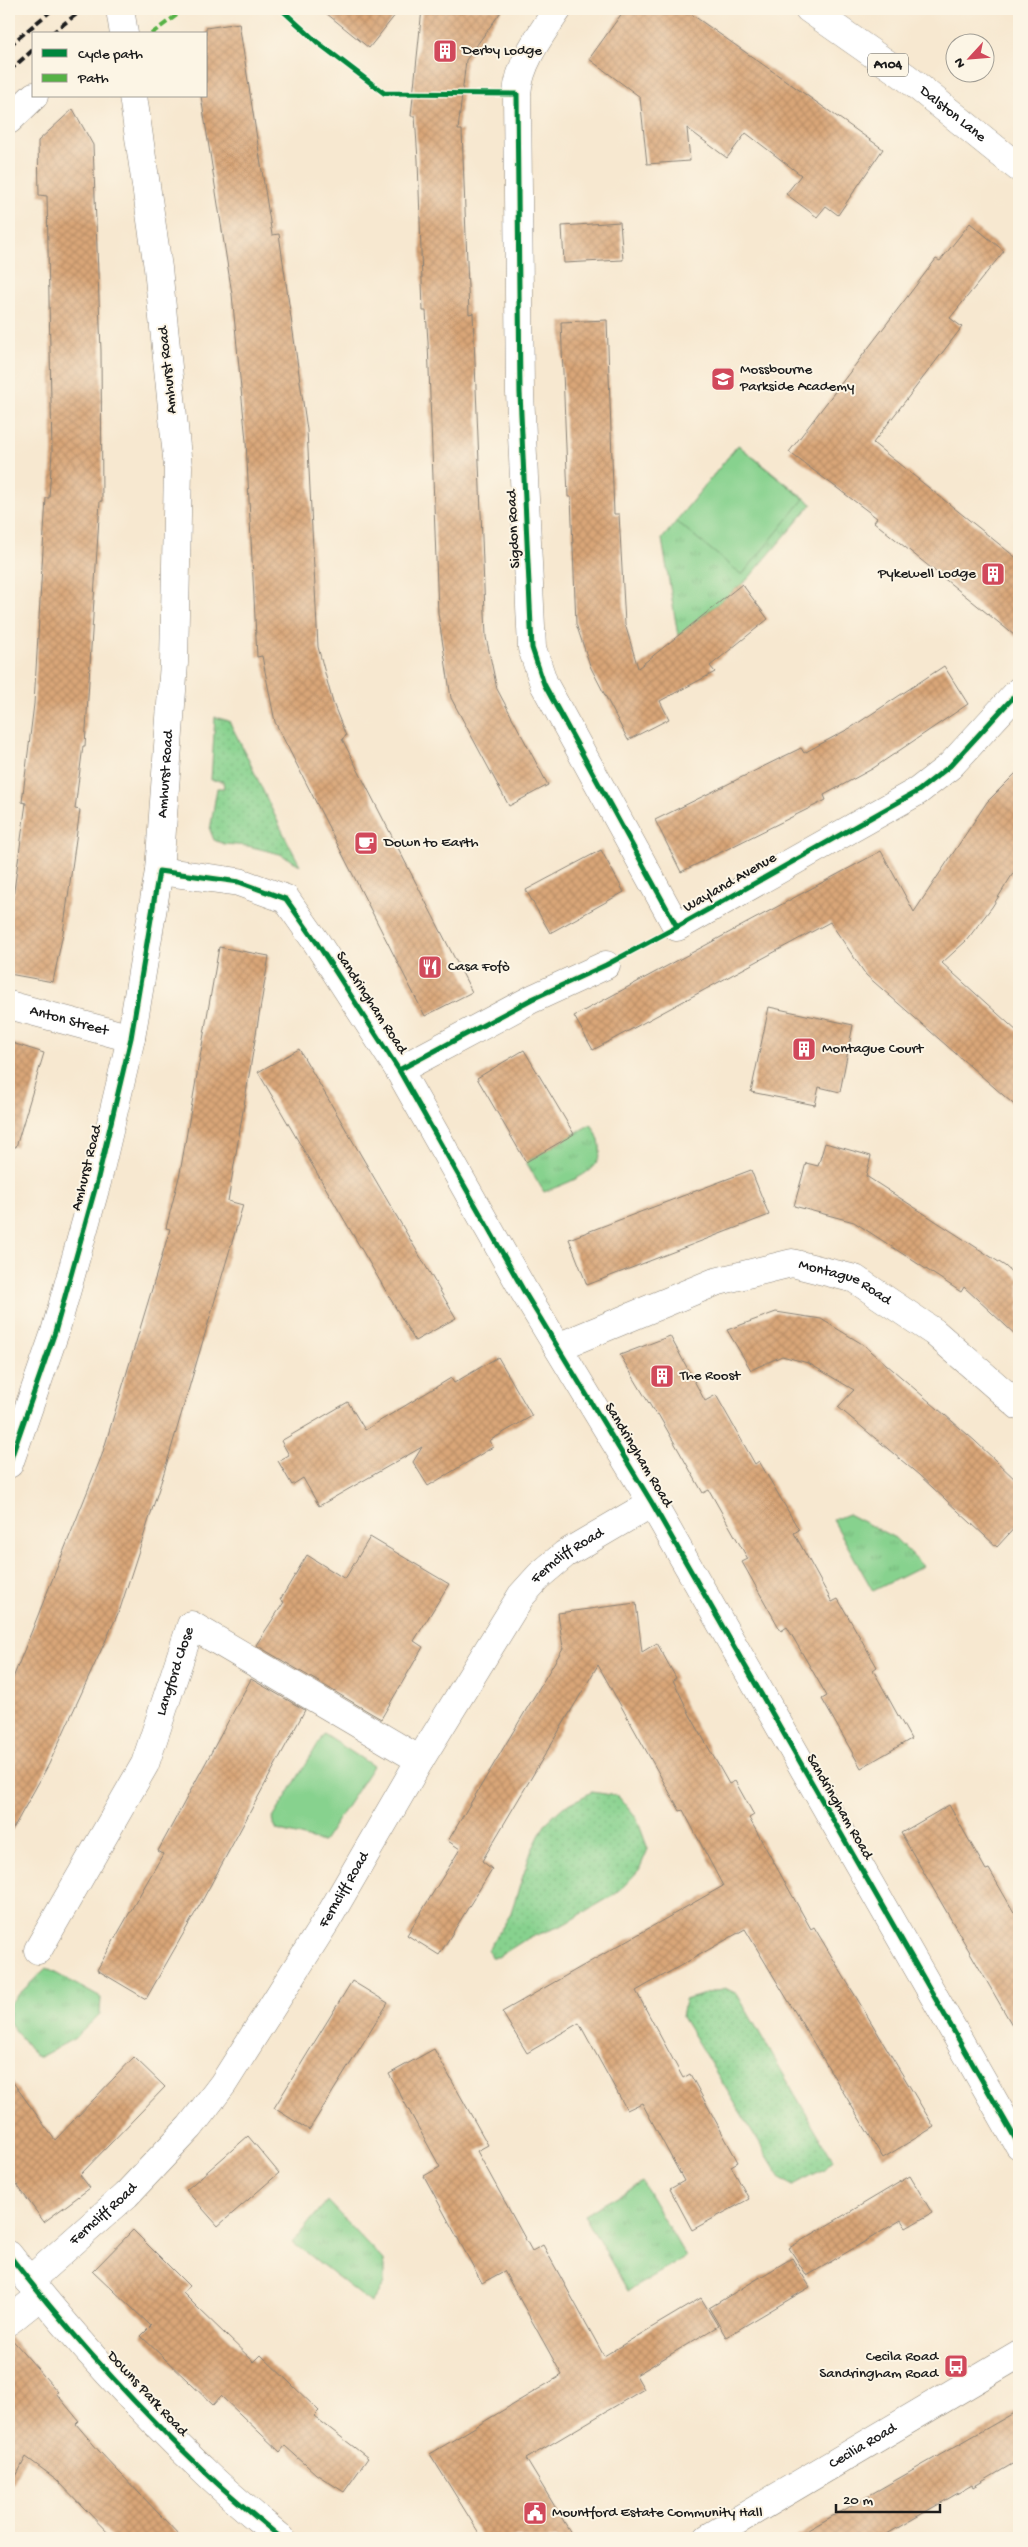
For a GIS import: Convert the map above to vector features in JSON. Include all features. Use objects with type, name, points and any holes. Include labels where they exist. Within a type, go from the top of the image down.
[{"type":"street","name":"Sigdon Road","points":[[558,9],[534,45],[518,85],[516,111],[520,393],[532,648],[544,684],[677,927]]},
{"type":"street","name":"Dalston Lane","points":[[809,9],[906,77],[1019,168]]},
{"type":"street","points":[[9,120],[32,98]]},
{"type":"street","name":"Amhurst Road","points":[[9,1464],[55,1332],[97,1182],[131,1038],[159,871],[174,663],[178,467],[158,268],[133,98]]},
{"type":"street","name":"Wayland Avenue","points":[[677,927],[918,791],[950,766],[1019,691]]},
{"type":"street","name":"Sandringham Road","points":[[159,871],[239,882],[286,899],[317,943],[399,1070],[525,1293],[652,1503],[1019,2145]]},
{"type":"street","points":[[399,1070],[532,999],[606,965]]},
{"type":"street","name":"Anton Street","points":[[9,1005],[131,1038]]},
{"type":"street","name":"Montague Road","points":[[558,1347],[715,1282],[792,1263],[855,1279],[934,1332],[1019,1406]]},
{"type":"street","name":"Ferncliff Road","points":[[9,2321],[35,2289],[190,2127],[217,2091],[326,1920],[420,1760],[521,1596],[540,1575],[565,1554],[652,1503]]},
{"type":"street","name":"Langford Close","points":[[38,1950],[145,1764],[191,1625],[420,1760]]},
{"type":"street","name":"Downs Park Road","points":[[9,2255],[35,2289],[142,2410],[202,2470],[281,2538]]},
{"type":"street","name":"Cecilia Road","points":[[708,2538],[1019,2354]]},
{"type":"green space","points":[[738,445],[812,504],[748,579],[678,636],[662,539]]},
{"type":"green space","points":[[738,445],[804,499],[742,575],[676,521]]},
{"type":"green space","points":[[215,717],[229,721],[300,865],[280,854],[248,846],[224,844],[214,840],[210,830],[217,788],[224,788],[223,781],[211,780]]},
{"type":"green space","points":[[591,1124],[598,1139],[600,1151],[597,1161],[581,1176],[544,1192],[526,1162]]},
{"type":"green space","points":[[848,1514],[895,1538],[923,1566],[873,1591],[833,1520]]},
{"type":"green space","points":[[324,1734],[373,1766],[323,1842],[277,1830],[272,1820]]},
{"type":"green space","points":[[592,1792],[618,1796],[637,1819],[648,1849],[639,1870],[617,1893],[561,1926],[526,1939],[498,1957],[491,1957],[488,1950],[510,1915],[531,1852],[545,1824],[563,1807]]},
{"type":"green space","points":[[46,1968],[101,1998],[100,2014],[75,2038],[40,2057],[34,2054],[9,2022],[9,2004]]},
{"type":"green space","points":[[725,1988],[737,1994],[833,2160],[824,2169],[793,2185],[782,2180],[682,2017],[685,2000]]},
{"type":"green space","points":[[642,2182],[686,2257],[628,2291],[584,2215]]},
{"type":"green space","points":[[327,2201],[384,2261],[384,2284],[371,2303],[293,2242]]},
{"type":"building","points":[[321,9],[400,9],[369,48]]},
{"type":"building","points":[[422,9],[503,9],[466,60],[458,130],[462,130],[469,314],[473,313],[486,637],[497,689],[548,785],[509,806],[451,698],[438,613],[428,342],[426,311],[423,311],[415,116],[411,116]]},
{"type":"building","points":[[625,9],[684,9],[883,149],[838,215],[826,206],[817,217],[786,194],[801,175],[746,133],[727,158],[687,128],[690,161],[647,164],[640,97],[589,59]]},
{"type":"building","points":[[239,23],[272,235],[279,234],[307,430],[318,647],[333,703],[346,736],[342,739],[472,992],[425,1016],[275,722],[262,656],[257,657],[246,441],[232,294],[201,98],[208,98],[208,32],[206,32],[206,28]]},
{"type":"building","points":[[73,109],[93,145],[101,351],[102,501],[100,501],[85,746],[83,746],[75,809],[80,810],[63,933],[53,982],[9,974],[9,927],[26,803],[22,802],[34,704],[46,498],[49,498],[52,452],[47,196],[39,195],[38,141]]},
{"type":"building","points":[[620,222],[623,260],[564,263],[562,226]]},
{"type":"building","points":[[970,223],[1004,251],[950,318],[962,327],[873,443],[1019,560],[1019,639],[874,522],[877,518],[789,452],[936,259],[940,261]]},
{"type":"building","points":[[607,320],[614,514],[619,514],[625,624],[638,668],[742,584],[768,619],[710,666],[715,672],[660,701],[669,719],[628,740],[591,668],[576,624],[571,497],[568,497],[561,322]]},
{"type":"building","points":[[944,666],[968,704],[872,769],[824,795],[826,800],[681,872],[655,820],[801,748],[804,753],[852,727]]},
{"type":"building","points":[[1019,770],[1019,864],[992,907],[966,941],[942,963],[1019,1033],[1019,1109],[866,975],[830,922],[593,1050],[574,1016],[881,851],[914,912],[987,802]]},
{"type":"building","points":[[601,850],[624,892],[550,933],[526,890]]},
{"type":"building","points":[[219,947],[269,956],[228,1201],[243,1205],[163,1476],[120,1609],[49,1764],[9,1836],[9,1688],[102,1455],[170,1229],[166,1228],[180,1173]]},
{"type":"building","name":"Montague Court","points":[[769,1007],[853,1025],[840,1092],[819,1087],[815,1105],[751,1092]]},
{"type":"building","points":[[9,1042],[44,1053],[16,1147],[9,1146]]},
{"type":"building","points":[[299,1049],[456,1318],[415,1341],[258,1072]]},
{"type":"building","points":[[524,1050],[574,1134],[526,1162],[477,1078]]},
{"type":"building","points":[[825,1143],[871,1156],[866,1176],[1005,1266],[1019,1279],[1019,1338],[964,1287],[961,1292],[854,1222],[794,1206],[806,1163],[818,1166]]},
{"type":"building","points":[[751,1170],[769,1215],[587,1285],[569,1239]]},
{"type":"building","points":[[776,1312],[821,1319],[864,1345],[975,1441],[1019,1483],[1019,1523],[997,1547],[919,1475],[838,1407],[854,1390],[808,1363],[782,1356],[751,1370],[727,1330]]},
{"type":"building","points":[[670,1336],[705,1401],[716,1395],[755,1464],[759,1461],[799,1530],[794,1533],[832,1602],[838,1599],[877,1667],[873,1670],[911,1739],[861,1768],[822,1699],[827,1696],[787,1627],[781,1631],[742,1562],[748,1559],[709,1490],[703,1493],[658,1414],[656,1415],[620,1355]]},
{"type":"building","points":[[498,1357],[532,1416],[489,1441],[493,1447],[428,1486],[413,1462],[422,1447],[319,1506],[303,1478],[292,1485],[278,1461],[289,1455],[281,1441],[348,1402],[365,1430],[451,1378],[454,1383]]},
{"type":"building","points":[[370,1537],[449,1584],[414,1641],[423,1647],[381,1719],[256,1645],[284,1602],[280,1600],[307,1555],[345,1579]]},
{"type":"building","points":[[636,1603],[642,1652],[657,1643],[676,1678],[673,1680],[690,1715],[729,1784],[735,1781],[754,1815],[749,1818],[811,1929],[814,1927],[934,2127],[883,2158],[745,1929],[636,1991],[683,2078],[690,2074],[738,2162],[731,2166],[749,2199],[692,2230],[670,2189],[684,2181],[642,2103],[627,2110],[579,2023],[527,2053],[502,2012],[723,1886],[683,1810],[680,1811],[598,1665],[482,1861],[492,1869],[439,1955],[407,1935],[460,1849],[448,1841],[563,1648],[558,1613]]},
{"type":"building","points":[[251,1679],[305,1710],[202,1901],[146,1999],[97,1970],[163,1854],[158,1851]]},
{"type":"building","points":[[949,1805],[986,1870],[989,1869],[1019,1921],[1019,2037],[901,1833]]},
{"type":"building","points":[[352,1981],[388,2003],[309,2130],[274,2108]]},
{"type":"building","points":[[434,2049],[488,2145],[477,2151],[532,2251],[543,2245],[604,2356],[701,2298],[718,2326],[636,2375],[644,2389],[526,2459],[574,2538],[482,2538],[430,2454],[562,2375],[504,2271],[482,2283],[424,2176],[440,2167],[389,2074]]},
{"type":"building","points":[[134,2057],[165,2087],[80,2175],[90,2188],[44,2222],[9,2174],[9,2077],[55,2140]]},
{"type":"building","points":[[248,2136],[279,2173],[218,2226],[186,2190]]},
{"type":"building","points":[[910,2176],[932,2213],[906,2228],[901,2220],[807,2276],[789,2248]]},
{"type":"building","points":[[133,2230],[189,2286],[183,2293],[198,2308],[254,2362],[261,2355],[319,2411],[314,2416],[368,2458],[344,2492],[316,2474],[285,2446],[280,2452],[221,2396],[213,2405],[141,2336],[151,2326],[93,2271]]},
{"type":"building","points":[[792,2258],[810,2287],[726,2337],[709,2308]]},
{"type":"building","points":[[9,2336],[58,2392],[56,2393],[79,2421],[76,2424],[99,2451],[182,2538],[113,2538],[56,2479],[26,2457],[9,2490]]},
{"type":"building","points":[[1019,2410],[1019,2460],[973,2487],[972,2485],[880,2538],[794,2538]]},
{"type":"railway","points":[[9,46],[53,9]]},
{"type":"railway","points":[[54,32],[83,9]]},
{"type":"railway","points":[[9,71],[32,51]]},
{"type":"marked path","points":[[154,32],[185,9]]},
{"type":"cycle path","points":[[281,9],[317,42],[384,93],[517,94],[520,393],[532,648],[544,684],[677,927]]},
{"type":"cycle path","points":[[399,1070],[532,999],[606,965],[677,927],[918,791],[950,766],[1019,691]]},
{"type":"cycle path","points":[[9,1464],[55,1332],[97,1182],[131,1038],[159,871],[239,882],[286,899],[317,943],[399,1070],[525,1293],[652,1503],[1019,2145]]},
{"type":"cycle path","points":[[9,2255],[77,2338],[150,2417],[220,2486],[281,2538]]},
{"type":"place","name":"Derby Lodge","points":[[445,51]]},
{"type":"place","name":"Mossbourne Parkside Academy","points":[[723,379]]},
{"type":"place","name":"Pykewell Lodge","points":[[993,574]]},
{"type":"place","name":"Down to Earth","points":[[366,843]]},
{"type":"place","name":"Casa Fofò","points":[[430,967]]},
{"type":"place","name":"Montague Court","points":[[804,1049]]},
{"type":"place","name":"The Roost","points":[[662,1376]]},
{"type":"place","name":"Cecila Road Sandringham Road","points":[[956,2366]]},
{"type":"place","name":"Mountford Estate Community Hall","points":[[535,2513]]}]
